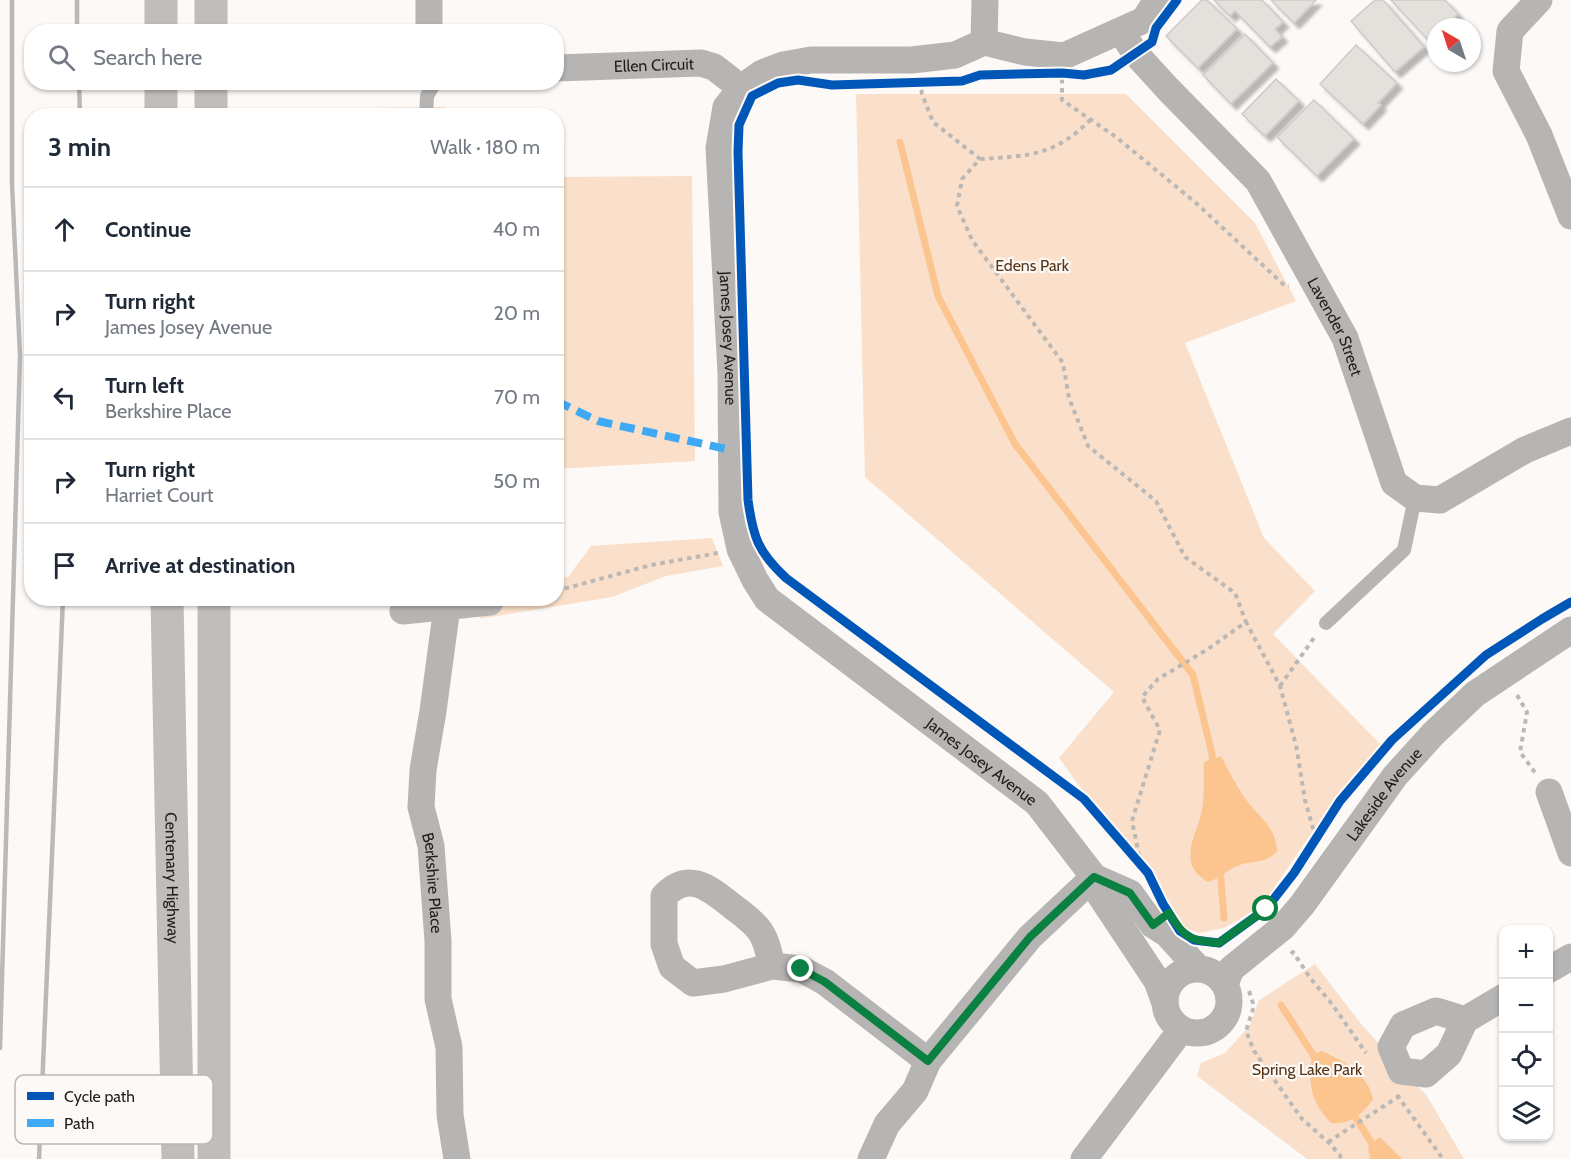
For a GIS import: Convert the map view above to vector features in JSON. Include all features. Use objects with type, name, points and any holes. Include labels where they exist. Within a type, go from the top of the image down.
[{"type":"highway","points":[[161,0],[161,24]]},
{"type":"highway","points":[[211,0],[211,24]]},
{"type":"highway","points":[[161,90],[161,108]]},
{"type":"highway","points":[[211,90],[212,108]]},
{"type":"highway","name":"Centenary Highway","points":[[167,606],[176,1075]]},
{"type":"highway","points":[[214,606],[214,1159]]},
{"type":"highway","name":"Centenary Highway","points":[[178,1144],[178,1159]]},
{"type":"street","points":[[429,0],[429,24]]},
{"type":"street","points":[[985,0],[984,42],[1025,52],[1064,56],[1144,20],[1157,0]]},
{"type":"street","points":[[1539,0],[1510,31],[1506,71],[1539,135],[1571,216]]},
{"type":"street","name":"Lavender Street","points":[[1121,32],[1136,54],[1167,88],[1258,182],[1346,338],[1394,483],[1415,498]]},
{"type":"street","name":"James Josey Avenue","points":[[984,42],[955,55],[912,60],[811,60],[783,65],[762,73],[741,88],[726,107],[720,148],[731,373],[732,512],[740,549],[767,599],[1037,803],[1094,877],[1098,892],[1157,981],[1165,1003]]},
{"type":"street","name":"Ellen Circuit","points":[[564,68],[701,63],[714,67],[741,88]]},
{"type":"street","points":[[1415,498],[1440,500],[1525,450],[1571,431]]},
{"type":"street","points":[[403,611],[456,606]]},
{"type":"street","name":"Berkshire Place","points":[[447,607],[423,770],[421,807],[431,846],[438,941],[438,999],[449,1047],[450,1115],[457,1159]]},
{"type":"street","name":"Lakeside Avenue","points":[[1236,986],[1231,969],[1283,927],[1302,905],[1395,776],[1433,734],[1475,694],[1571,630]]},
{"type":"street","points":[[1549,792],[1571,853]]},
{"type":"street","points":[[871,1159],[887,1124],[915,1091],[928,1061],[1030,937],[1094,877]]},
{"type":"street","name":"James Josey Avenue","points":[[1094,877],[1130,893],[1153,925],[1167,934],[1198,968]]},
{"type":"street","points":[[1553,967],[1571,957]]},
{"type":"street","points":[[772,966],[801,969],[825,982],[928,1061]]},
{"type":"street","points":[[1198,968],[1212,972],[1236,986],[1229,994],[1230,1005],[1221,1024],[1202,1034],[1181,1030],[1167,1014],[1165,1003],[1170,984],[1176,977],[1198,968]]},
{"type":"street","points":[[1465,1020],[1499,999]]},
{"type":"street","points":[[1084,1159],[1181,1030]]},
{"type":"lane","points":[[427,108],[431,90]]},
{"type":"lane","points":[[1326,623],[1404,550],[1415,498]]},
{"type":"path","points":[[1062,73],[1062,100],[1116,137],[1197,203],[1284,285],[1317,287]]},
{"type":"path","points":[[1051,74],[1073,74]]},
{"type":"path","points":[[909,81],[925,81],[922,94],[933,122],[980,159],[1016,157],[1057,147],[1075,136],[1090,120]]},
{"type":"path","points":[[980,159],[962,179],[957,206],[972,240],[1063,363],[1069,398],[1088,446],[1156,501],[1185,557],[1234,593],[1246,622],[1280,686],[1296,745],[1313,843]]},
{"type":"path","points":[[564,589],[651,565],[740,549]]},
{"type":"path","points":[[1140,865],[1132,821],[1160,730],[1142,697],[1158,679],[1208,649],[1246,622]]},
{"type":"path","points":[[1280,686],[1326,623]]},
{"type":"path","points":[[1504,674],[1527,712],[1520,752],[1549,792]]},
{"type":"path","points":[[1313,843],[1322,830]]},
{"type":"path","points":[[1126,849],[1148,873]]},
{"type":"path","points":[[1284,959],[1293,952],[1370,1057]]},
{"type":"path","points":[[1236,986],[1254,1006],[1246,1031],[1254,1051],[1302,1119],[1328,1142],[1341,1159]]},
{"type":"path","points":[[1394,1089],[1443,1159]]},
{"type":"path","points":[[1328,1142],[1398,1097]]},
{"type":"green space","name":"Edens Park","points":[[856,94],[1126,94],[1255,223],[1296,301],[1185,343],[1264,538],[1315,591],[1273,634],[1381,745],[1332,803],[1261,907],[1224,928],[1199,933],[1180,926],[1059,758],[1114,692],[865,477]]},
{"type":"green space","points":[[446,107],[446,108],[370,108]]},
{"type":"green space","points":[[692,176],[695,461],[564,469],[564,177]]},
{"type":"green space","points":[[712,538],[723,566],[666,576],[612,597],[564,605],[564,578],[568,577],[591,546]]},
{"type":"green space","points":[[492,606],[558,606],[479,619]]},
{"type":"green space","name":"Spring Lake Park","points":[[1315,964],[1362,1025],[1427,1096],[1464,1159],[1307,1159],[1197,1076],[1201,1063],[1225,1053],[1250,1025],[1259,1000]]},
{"type":"shaded area","points":[[1221,756],[1243,796],[1271,830],[1277,852],[1261,861],[1237,866],[1208,882],[1198,875],[1190,858],[1203,804],[1204,762]]},
{"type":"shaded area","points":[[1321,1051],[1353,1069],[1366,1082],[1370,1090],[1373,1099],[1360,1114],[1350,1121],[1331,1123],[1319,1107],[1312,1092],[1310,1075],[1312,1055]]},
{"type":"shaded area","points":[[1380,1137],[1402,1159],[1370,1159],[1368,1146]]},
{"type":"building","points":[[1202,0],[1207,0],[1237,29],[1198,68],[1166,36]]},
{"type":"building","points":[[1214,0],[1262,0],[1283,22],[1275,29],[1282,37],[1270,47],[1235,11],[1230,16]]},
{"type":"building","points":[[1271,0],[1316,0],[1294,23]]},
{"type":"building","points":[[1375,0],[1383,0],[1424,47],[1395,72],[1351,21]]},
{"type":"building","points":[[1391,0],[1445,0],[1458,14],[1454,18],[1427,18],[1427,39]]},
{"type":"building","points":[[1245,34],[1273,63],[1231,104],[1203,75]]},
{"type":"building","points":[[1356,45],[1397,83],[1378,103],[1381,105],[1363,124],[1320,84]]},
{"type":"building","points":[[1276,79],[1299,101],[1265,136],[1242,114]]},
{"type":"building","points":[[1314,100],[1354,139],[1317,176],[1277,137]]},
{"type":"waterway","points":[[900,142],[938,296],[1015,444],[1193,675],[1213,767]]},
{"type":"waterway","points":[[1220,868],[1224,918]]},
{"type":"waterway","points":[[1281,1005],[1317,1061]]},
{"type":"waterway","points":[[1352,1112],[1382,1159]]},
{"type":"railway","points":[[0,1048],[20,356],[12,184],[12,0]]},
{"type":"railway","points":[[77,0],[77,24]]},
{"type":"railway","points":[[79,90],[80,108]]},
{"type":"railway","points":[[43,1075],[63,606]]},
{"type":"railway","points":[[39,1159],[40,1144]]},
{"type":"marked path","points":[[564,405],[598,421],[731,450]]},
{"type":"cycle path","points":[[1177,0],[1156,28],[1152,42],[1111,70],[1084,75],[1062,73],[980,75],[962,81],[832,85],[798,80],[778,83],[752,96],[739,125],[738,152],[748,500],[752,524],[763,552],[786,578],[1084,799],[1148,873],[1163,904],[1180,931],[1194,940],[1219,943],[1266,909],[1294,873],[1340,801],[1392,740],[1486,655],[1571,602]]},
{"type":"route","points":[[801,969],[825,982],[913,1052],[928,1061],[1030,937],[1094,877],[1130,893],[1153,925],[1169,913],[1180,931],[1194,940],[1219,943],[1266,909]]}]
